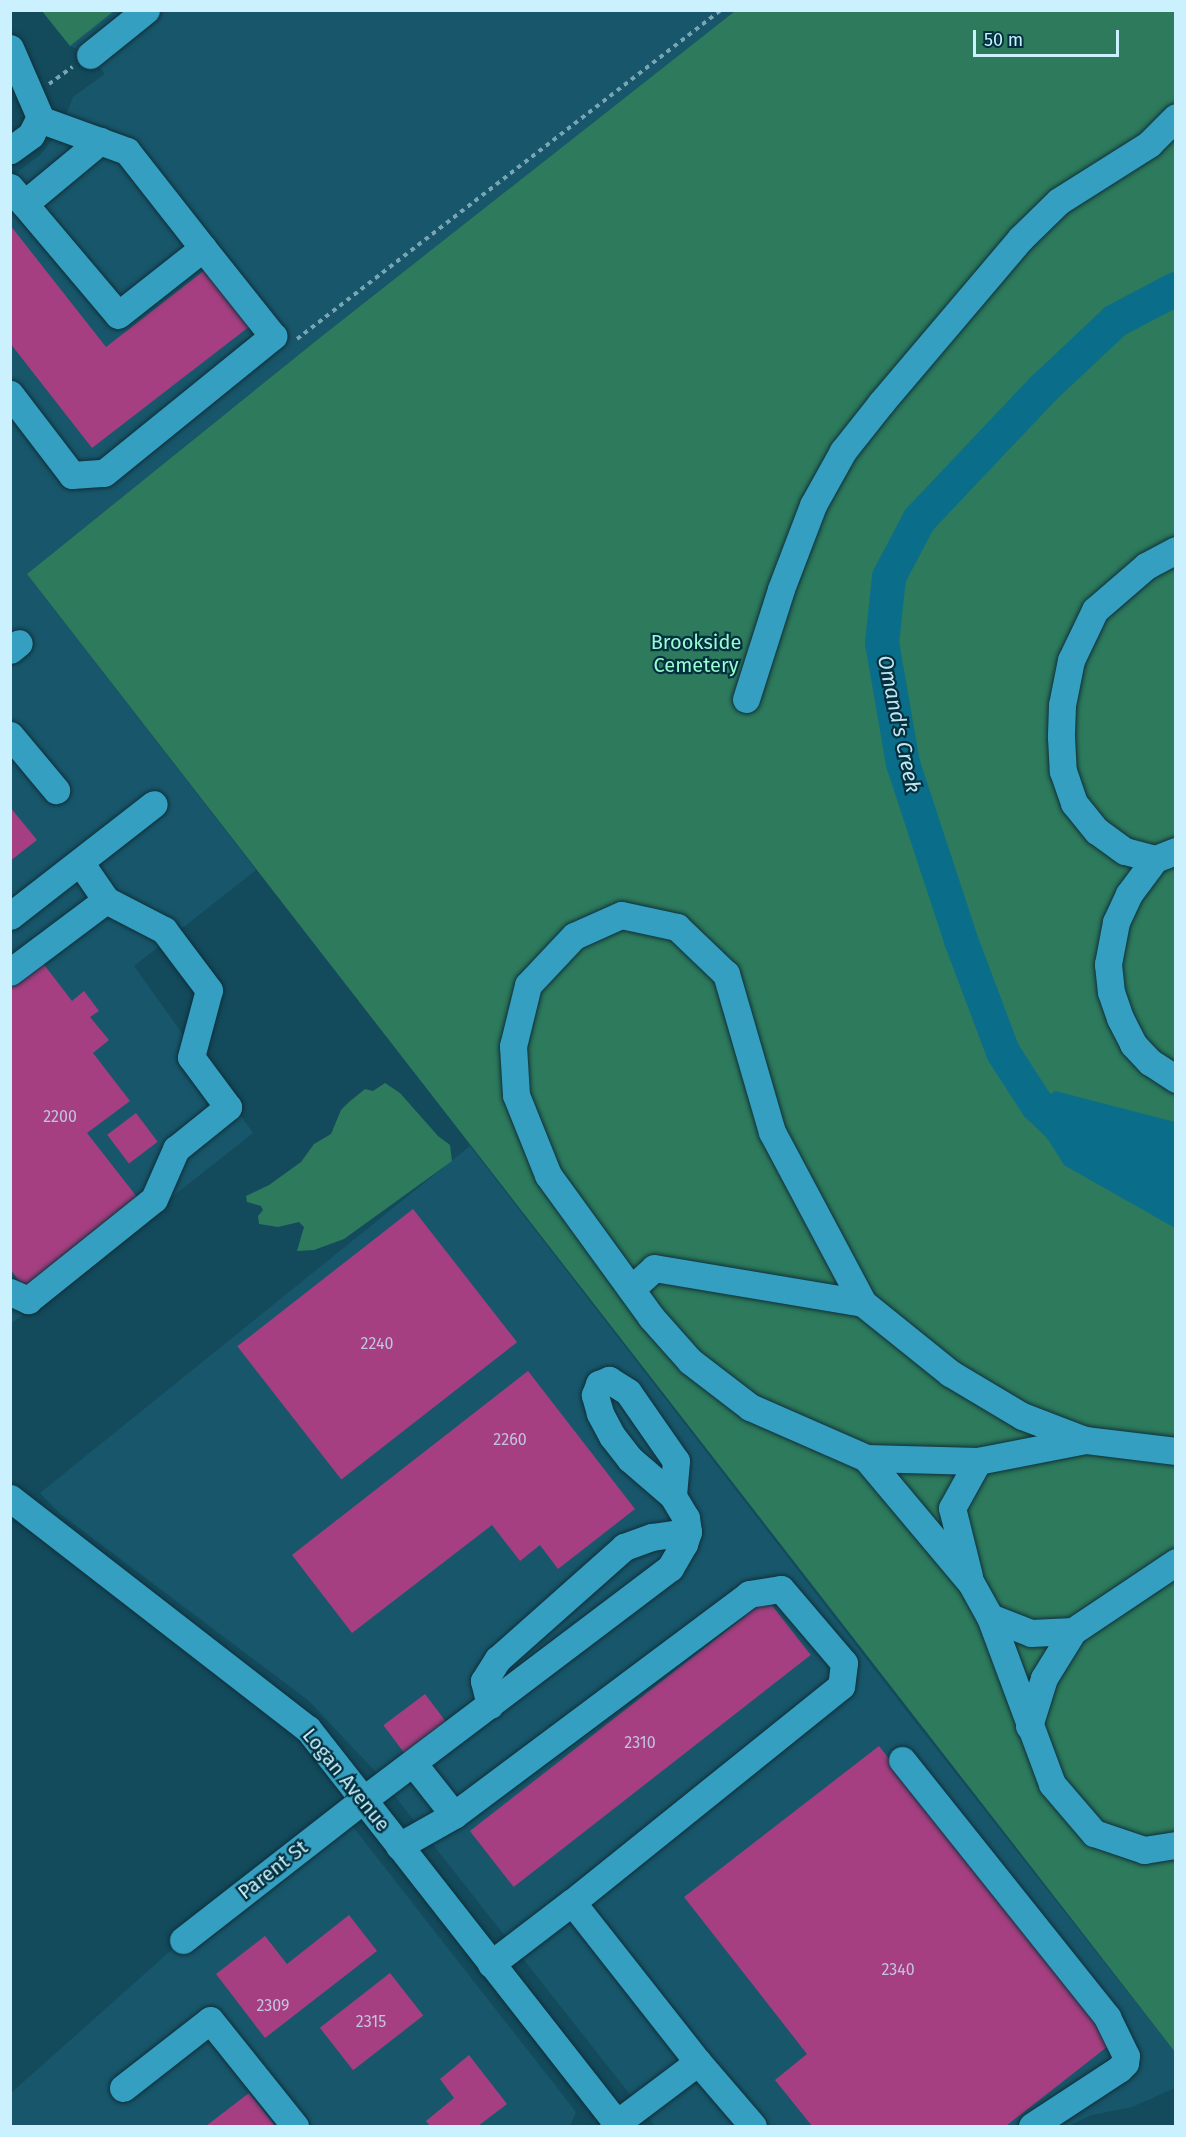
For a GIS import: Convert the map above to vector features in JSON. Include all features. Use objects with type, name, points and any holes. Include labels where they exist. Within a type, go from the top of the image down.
[{"type":"street","points":[[90,55],[146,10]]},
{"type":"street","points":[[10,48],[35,107],[31,135],[10,150]]},
{"type":"street","points":[[10,394],[72,475],[104,472],[273,336],[127,151],[100,141],[35,107]]},
{"type":"street","points":[[746,699],[781,589],[813,506],[843,451],[930,343],[1020,239],[1059,201],[1149,144],[1176,117]]},
{"type":"street","points":[[100,141],[17,195],[118,315],[203,249]]},
{"type":"street","points":[[1165,855],[1125,851],[1097,831],[1074,803],[1063,771],[1062,705],[1071,660],[1095,610],[1146,566],[1176,550]]},
{"type":"street","points":[[10,735],[56,790]]},
{"type":"street","points":[[10,916],[154,804]]},
{"type":"street","points":[[1165,855],[1129,894],[1116,922],[1108,964],[1111,992],[1120,1018],[1133,1044],[1150,1062],[1176,1079]]},
{"type":"street","points":[[10,1292],[27,1300],[154,1198],[176,1149],[228,1107],[191,1057],[209,990],[164,930],[106,900],[80,862]]},
{"type":"street","points":[[10,972],[106,900]]},
{"type":"street","points":[[1085,1440],[978,1461],[866,1458],[750,1407],[690,1361],[651,1317],[548,1175],[516,1095],[513,1046],[528,985],[574,936],[621,915],[677,927],[726,975],[772,1132],[863,1304],[959,1378],[1022,1416],[1085,1440],[1176,1451]]},
{"type":"street","points":[[631,1289],[654,1268],[863,1304]]},
{"type":"street","points":[[866,1458],[971,1583],[990,1617],[1052,1784],[1094,1833],[1144,1850],[1176,1845]]},
{"type":"street","points":[[971,1583],[952,1508],[978,1461]]},
{"type":"street","points":[[490,1705],[484,1681],[498,1659],[624,1546],[652,1538],[688,1532],[686,1518],[673,1496]]},
{"type":"street","name":"Logan Avenue","points":[[10,1498],[308,1729],[616,2126]]},
{"type":"street","name":"Parent St","points":[[183,1940],[363,1800],[670,1568],[688,1532]]},
{"type":"street","points":[[1029,1726],[1044,1678],[1074,1631],[1176,1562]]},
{"type":"street","points":[[399,1846],[454,1815],[749,1594],[781,1589],[844,1663],[841,1686],[572,1902],[491,1964]]},
{"type":"street","points":[[990,1617],[1031,1633],[1074,1631]]},
{"type":"street","points":[[902,1760],[1107,2017],[1126,2056],[1125,2063],[1119,2069],[1032,2127]]},
{"type":"street","points":[[413,1763],[454,1815]]},
{"type":"street","points":[[572,1902],[698,2062],[753,2127]]},
{"type":"street","points":[[123,2088],[210,2020],[295,2127]]},
{"type":"street","points":[[616,2126],[698,2062]]},
{"type":"path","points":[[297,339],[721,10]]},
{"type":"path","points":[[35,107],[90,55]]},
{"type":"shaded area","points":[[42,11],[735,11],[322,336],[27,574],[256,870],[134,966],[253,1133],[11,1324],[11,177],[40,155],[60,131],[73,97],[105,74],[90,55],[70,46]]},
{"type":"shaded area","points":[[1055,1091],[1175,1122],[1175,1228],[1064,1165],[1036,1120],[1037,1105]]},
{"type":"shaded area","points":[[470,1146],[915,1722],[1175,2052],[1175,2088],[1132,2107],[1092,2115],[1068,2126],[655,2126],[375,1771],[308,1700],[58,1512],[40,1493]]},
{"type":"shaded area","points":[[335,1804],[576,2112],[570,2126],[11,2126],[10,2094]]},
{"type":"green space","points":[[42,11],[114,11],[70,46]]},
{"type":"green space","name":"Brookside Cemetery","points":[[735,11],[1175,11],[1175,2052],[27,574],[322,336]]},
{"type":"green space","points":[[385,1083],[400,1093],[438,1136],[450,1145],[452,1161],[344,1239],[314,1250],[297,1251],[304,1227],[299,1222],[278,1227],[259,1224],[258,1216],[263,1210],[261,1206],[247,1202],[246,1196],[269,1185],[301,1162],[314,1144],[331,1134],[341,1110],[349,1102],[365,1089],[373,1091]]},
{"type":"building","points":[[10,225],[106,347],[206,269],[250,326],[92,448],[10,343]]},
{"type":"building","points":[[10,807],[37,840],[10,861]]},
{"type":"building","points":[[42,962],[72,1001],[84,991],[99,1011],[90,1017],[109,1040],[93,1053],[130,1101],[87,1133],[137,1197],[24,1287],[10,1269],[10,986]]},
{"type":"building","points":[[136,1113],[158,1142],[129,1163],[107,1135]]},
{"type":"building","points":[[413,1209],[517,1342],[341,1479],[237,1346]]},
{"type":"building","points":[[528,1371],[635,1509],[558,1569],[540,1545],[520,1561],[492,1525],[352,1633],[292,1555]]},
{"type":"building","points":[[767,1599],[811,1655],[514,1887],[470,1831]]},
{"type":"building","points":[[425,1694],[448,1724],[406,1756],[383,1725]]},
{"type":"building","points":[[879,1746],[1112,2043],[1006,2126],[812,2126],[775,2080],[807,2054],[684,1897]]},
{"type":"building","points":[[349,1915],[377,1951],[265,2038],[216,1974],[265,1936],[287,1964]]},
{"type":"building","points":[[390,1973],[423,2016],[353,2070],[320,2028]]},
{"type":"building","points":[[469,2055],[507,2104],[478,2126],[430,2126],[426,2121],[454,2098],[440,2079]]},
{"type":"building","points":[[249,2093],[275,2126],[206,2126]]},
{"type":"waterway","name":"Omand's Creek","points":[[1074,1132],[1061,1128],[1037,1105],[1003,1052],[961,940],[903,764],[882,643],[889,577],[919,520],[1044,388],[1115,321],[1176,289]]}]
